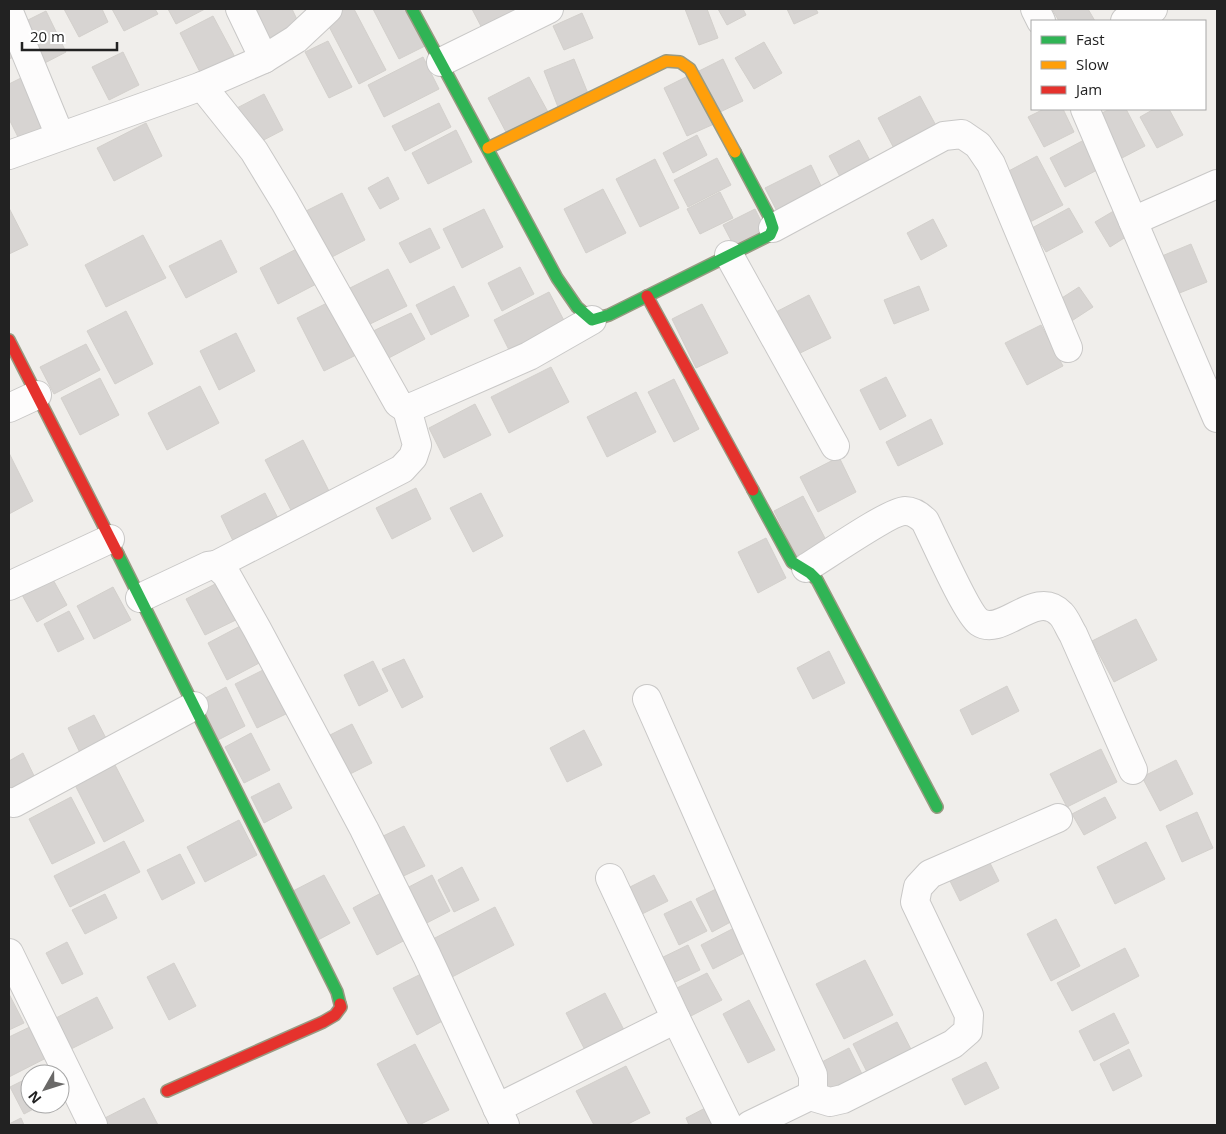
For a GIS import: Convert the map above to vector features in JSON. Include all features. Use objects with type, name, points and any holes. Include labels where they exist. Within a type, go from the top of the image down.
[{"type":"street","points":[[240,9],[264,59]]},
{"type":"street","points":[[9,155],[202,86],[264,59],[296,39],[328,9]]},
{"type":"street","points":[[412,9],[571,300],[585,316],[592,320]]},
{"type":"street","points":[[441,62],[549,9]]},
{"type":"street","points":[[1127,20],[1153,9]]},
{"type":"street","points":[[9,12],[60,136]]},
{"type":"street","points":[[488,148],[666,60],[680,62],[690,69],[769,216],[773,228]]},
{"type":"street","points":[[140,598],[208,566],[216,565],[402,469],[414,458],[417,445],[407,408],[398,403],[285,202],[254,151],[202,86]]},
{"type":"street","points":[[1085,110],[1217,418]]},
{"type":"street","points":[[407,408],[529,356],[592,320],[609,315],[770,234],[773,228],[944,136],[962,134],[978,145],[991,164],[1068,348]]},
{"type":"street","points":[[1133,221],[1217,184]]},
{"type":"street","points":[[729,255],[835,446]]},
{"type":"street","points":[[647,296],[792,562],[797,567],[806,568],[881,521],[903,511],[918,514],[925,521],[969,609],[979,622],[989,626],[1038,606],[1052,608],[1062,614],[1073,634],[1133,770]]},
{"type":"street","points":[[9,340],[337,992],[341,1007],[335,1015],[323,1022],[167,1091]]},
{"type":"street","points":[[9,408],[37,395]]},
{"type":"street","points":[[9,586],[110,538]]},
{"type":"street","points":[[216,565],[226,574],[257,629],[364,829],[427,956],[501,1116],[676,1019]]},
{"type":"street","points":[[806,568],[817,580],[937,807]]},
{"type":"street","points":[[647,699],[812,1075],[813,1088],[810,1096]]},
{"type":"street","points":[[9,802],[14,803],[194,706]]},
{"type":"street","points":[[750,1125],[810,1096],[830,1102],[843,1099],[953,1044],[968,1031],[969,1015],[915,902],[918,887],[930,874],[1058,818]]},
{"type":"street","points":[[610,878],[728,1125]]},
{"type":"street","points":[[9,953],[93,1125]]},
{"type":"building","points":[[64,9],[102,9],[108,22],[79,37]]},
{"type":"building","points":[[112,9],[155,9],[158,14],[124,31]]},
{"type":"building","points":[[168,9],[205,9],[176,24]]},
{"type":"building","points":[[252,9],[292,9],[302,30],[270,46]]},
{"type":"building","points":[[341,9],[354,9],[386,70],[359,84],[324,17]]},
{"type":"building","points":[[373,9],[406,9],[425,46],[399,59]]},
{"type":"building","points":[[472,9],[517,9],[520,14],[484,32]]},
{"type":"building","points":[[685,9],[707,9],[718,38],[699,45]]},
{"type":"building","points":[[718,9],[743,9],[746,15],[727,25]]},
{"type":"building","points":[[787,9],[816,9],[818,13],[794,24]]},
{"type":"building","points":[[1052,9],[1088,9],[1094,20],[1058,20]]},
{"type":"building","points":[[46,11],[66,52],[37,67],[16,26]]},
{"type":"building","points":[[582,13],[593,38],[564,50],[553,26]]},
{"type":"building","points":[[213,16],[236,59],[202,76],[180,33]]},
{"type":"building","points":[[328,41],[352,87],[329,98],[305,52]]},
{"type":"building","points":[[9,42],[16,56],[9,59]]},
{"type":"building","points":[[764,42],[782,73],[754,89],[735,58]]},
{"type":"building","points":[[123,52],[139,85],[109,100],[92,67]]},
{"type":"building","points":[[423,57],[439,89],[384,117],[368,85]]},
{"type":"building","points":[[574,59],[589,96],[558,107],[544,71]]},
{"type":"building","points":[[723,59],[743,101],[716,114],[695,73]]},
{"type":"building","points":[[690,75],[714,124],[687,136],[664,88]]},
{"type":"building","points":[[529,77],[548,112],[507,134],[488,98]]},
{"type":"building","points":[[21,78],[47,127],[20,141],[9,119],[9,84]]},
{"type":"building","points":[[264,94],[283,130],[254,145],[235,109]]},
{"type":"building","points":[[920,96],[940,133],[898,156],[878,118]]},
{"type":"building","points":[[439,103],[451,127],[405,151],[392,126]]},
{"type":"building","points":[[1042,110],[1063,110],[1074,132],[1044,147],[1028,117]]},
{"type":"building","points":[[1108,110],[1127,110],[1145,146],[1120,159],[1098,115]]},
{"type":"building","points":[[1152,110],[1170,110],[1183,135],[1157,148],[1140,117]]},
{"type":"building","points":[[146,123],[162,156],[114,181],[97,148]]},
{"type":"building","points":[[456,130],[472,162],[428,184],[412,153]]},
{"type":"building","points":[[697,135],[707,155],[673,173],[663,153]]},
{"type":"building","points":[[859,140],[875,170],[845,186],[829,156]]},
{"type":"building","points":[[1084,140],[1099,169],[1065,187],[1050,158]]},
{"type":"building","points":[[1037,156],[1063,205],[1028,223],[1003,174]]},
{"type":"building","points":[[717,158],[731,185],[688,207],[674,180]]},
{"type":"building","points":[[655,159],[679,208],[640,227],[616,179]]},
{"type":"building","points":[[811,165],[825,194],[780,217],[765,188]]},
{"type":"building","points":[[388,177],[399,199],[380,209],[368,188]]},
{"type":"building","points":[[603,189],[626,233],[586,253],[564,209]]},
{"type":"building","points":[[720,192],[733,218],[700,234],[687,209]]},
{"type":"building","points":[[342,193],[365,240],[328,259],[304,212]]},
{"type":"building","points":[[9,208],[28,245],[9,254]]},
{"type":"building","points":[[1069,208],[1083,232],[1046,252],[1032,228]]},
{"type":"building","points":[[484,209],[503,247],[462,268],[443,229]]},
{"type":"building","points":[[755,209],[767,233],[735,248],[723,225]]},
{"type":"building","points":[[1117,209],[1132,233],[1110,247],[1095,222]]},
{"type":"building","points":[[933,219],[947,246],[921,260],[907,233]]},
{"type":"building","points":[[430,228],[440,248],[410,263],[399,243]]},
{"type":"building","points":[[143,235],[166,278],[106,307],[85,265]]},
{"type":"building","points":[[221,240],[237,272],[186,298],[169,266]]},
{"type":"building","points":[[1191,244],[1207,282],[1172,296],[1157,258]]},
{"type":"building","points":[[304,245],[322,281],[278,304],[260,268]]},
{"type":"building","points":[[520,267],[534,294],[502,311],[488,283]]},
{"type":"building","points":[[388,269],[407,306],[368,325],[350,288]]},
{"type":"building","points":[[454,286],[469,316],[431,335],[416,305]]},
{"type":"building","points":[[919,286],[929,310],[894,324],[884,300]]},
{"type":"building","points":[[1079,287],[1093,307],[1067,324],[1054,303]]},
{"type":"building","points":[[549,292],[569,330],[513,358],[494,320]]},
{"type":"building","points":[[809,295],[831,338],[794,356],[772,314]]},
{"type":"building","points":[[333,300],[360,353],[324,371],[297,318]]},
{"type":"building","points":[[702,304],[728,353],[696,368],[672,319]]},
{"type":"building","points":[[126,311],[153,364],[115,384],[87,331]]},
{"type":"building","points":[[411,313],[425,339],[383,361],[369,333]]},
{"type":"building","points":[[1041,325],[1063,366],[1027,385],[1005,343]]},
{"type":"building","points":[[236,333],[255,371],[219,390],[200,351]]},
{"type":"building","points":[[86,344],[100,370],[54,394],[40,367]]},
{"type":"building","points":[[551,367],[569,402],[509,433],[491,397]]},
{"type":"building","points":[[886,377],[906,416],[880,430],[860,390]]},
{"type":"building","points":[[100,378],[119,415],[80,435],[61,398]]},
{"type":"building","points":[[674,379],[699,429],[674,442],[648,392]]},
{"type":"building","points":[[200,386],[219,423],[167,450],[148,413]]},
{"type":"building","points":[[636,392],[656,432],[607,457],[587,417]]},
{"type":"building","points":[[475,404],[491,435],[444,458],[429,428]]},
{"type":"building","points":[[931,419],[943,444],[898,466],[886,442]]},
{"type":"building","points":[[303,440],[331,495],[293,514],[265,460]]},
{"type":"building","points":[[9,453],[33,501],[9,514]]},
{"type":"building","points":[[839,457],[856,492],[818,512],[800,477]]},
{"type":"building","points":[[416,488],[431,519],[392,539],[376,508]]},
{"type":"building","points":[[265,493],[281,524],[236,547],[221,516]]},
{"type":"building","points":[[481,493],[503,536],[473,552],[450,508]]},
{"type":"building","points":[[803,496],[827,542],[797,557],[774,511]]},
{"type":"building","points":[[766,538],[786,578],[758,593],[738,552]]},
{"type":"building","points":[[51,576],[67,605],[37,622],[21,593]]},
{"type":"building","points":[[223,580],[242,617],[205,635],[186,599]]},
{"type":"building","points":[[113,587],[131,620],[94,639],[77,606]]},
{"type":"building","points":[[69,611],[84,639],[58,652],[44,624]]},
{"type":"building","points":[[1136,619],[1157,660],[1114,682],[1092,641]]},
{"type":"building","points":[[244,624],[263,661],[227,680],[208,643]]},
{"type":"building","points":[[829,651],[845,683],[813,699],[797,668]]},
{"type":"building","points":[[404,659],[423,697],[402,708],[382,669]]},
{"type":"building","points":[[373,661],[388,691],[359,706],[344,675]]},
{"type":"building","points":[[267,668],[290,712],[257,728],[235,684]]},
{"type":"building","points":[[1007,686],[1019,711],[972,735],[960,710]]},
{"type":"building","points":[[226,687],[245,726],[218,740],[198,702]]},
{"type":"building","points":[[94,715],[110,746],[83,759],[68,728]]},
{"type":"building","points":[[352,724],[372,763],[346,776],[326,737]]},
{"type":"building","points":[[584,730],[602,765],[567,782],[550,748]]},
{"type":"building","points":[[251,733],[270,770],[244,783],[225,747]]},
{"type":"building","points":[[1101,749],[1117,782],[1067,807],[1050,774]]},
{"type":"building","points":[[23,753],[38,784],[9,798],[9,761]]},
{"type":"building","points":[[1176,760],[1193,794],[1160,811],[1142,777]]},
{"type":"building","points":[[115,765],[144,821],[104,842],[75,785]]},
{"type":"building","points":[[279,783],[292,808],[264,823],[251,797]]},
{"type":"building","points":[[71,797],[95,843],[52,864],[29,819]]},
{"type":"building","points":[[1105,797],[1116,818],[1084,835],[1072,814]]},
{"type":"building","points":[[1197,812],[1213,848],[1182,862],[1166,826]]},
{"type":"building","points":[[239,820],[257,855],[205,882],[187,847]]},
{"type":"building","points":[[404,826],[425,866],[397,879],[377,839]]},
{"type":"building","points":[[124,841],[140,872],[70,907],[54,876]]},
{"type":"building","points":[[1146,842],[1165,879],[1115,904],[1097,867]]},
{"type":"building","points":[[180,854],[195,883],[162,900],[147,870]]},
{"type":"building","points":[[987,857],[999,881],[960,901],[948,877]]},
{"type":"building","points":[[462,867],[479,900],[454,912],[438,880]]},
{"type":"building","points":[[324,875],[350,923],[318,940],[293,891]]},
{"type":"building","points":[[432,875],[450,911],[419,927],[401,891]]},
{"type":"building","points":[[654,875],[668,901],[636,917],[622,891]]},
{"type":"building","points":[[724,885],[740,917],[712,932],[696,899]]},
{"type":"building","points":[[383,892],[407,939],[377,955],[353,908]]},
{"type":"building","points":[[105,894],[117,918],[85,934],[72,910]]},
{"type":"building","points":[[691,901],[707,931],[679,945],[664,914]]},
{"type":"building","points":[[495,907],[514,945],[452,977],[433,939]]},
{"type":"building","points":[[1056,919],[1080,966],[1051,981],[1027,934]]},
{"type":"building","points":[[736,927],[748,951],[713,969],[701,945]]},
{"type":"building","points":[[67,942],[83,974],[62,984],[46,953]]},
{"type":"building","points":[[688,945],[700,970],[667,986],[655,961]]},
{"type":"building","points":[[1125,948],[1139,976],[1072,1011],[1057,983]]},
{"type":"building","points":[[865,960],[893,1015],[844,1039],[816,984]]},
{"type":"building","points":[[174,963],[196,1006],[169,1020],[147,977]]},
{"type":"building","points":[[423,973],[446,1019],[417,1035],[393,988]]},
{"type":"building","points":[[707,973],[722,1000],[685,1019],[671,991]]},
{"type":"building","points":[[605,993],[624,1030],[585,1050],[566,1013]]},
{"type":"building","points":[[9,994],[24,1023],[9,1030]]},
{"type":"building","points":[[97,997],[113,1028],[65,1052],[50,1021]]},
{"type":"building","points":[[749,1000],[775,1050],[748,1063],[723,1014]]},
{"type":"building","points":[[1114,1013],[1129,1043],[1094,1061],[1079,1031]]},
{"type":"building","points":[[897,1022],[916,1059],[872,1082],[853,1044]]},
{"type":"building","points":[[36,1024],[52,1055],[34,1064],[20,1064],[20,1071],[9,1077],[9,1037]]},
{"type":"building","points":[[415,1044],[449,1110],[419,1125],[409,1125],[377,1064]]},
{"type":"building","points":[[849,1048],[866,1082],[833,1098],[816,1065]]},
{"type":"building","points":[[1129,1049],[1142,1076],[1113,1091],[1100,1064]]},
{"type":"building","points":[[986,1062],[999,1088],[965,1105],[952,1079]]},
{"type":"building","points":[[626,1066],[650,1113],[626,1125],[594,1125],[576,1091]]},
{"type":"building","points":[[20,1082],[20,1106],[10,1087]]},
{"type":"building","points":[[144,1098],[158,1125],[101,1125],[99,1121]]},
{"type":"building","points":[[711,1105],[721,1125],[689,1125],[686,1118]]},
{"type":"building","points":[[21,1118],[24,1125],[9,1125],[9,1124]]},
{"type":"traffic: fast","points":[[412,9],[557,278],[577,307],[592,320],[609,315],[770,235],[773,228],[769,216],[735,152]]},
{"type":"traffic: fast","points":[[753,490],[792,562],[810,573],[817,580],[937,807]]},
{"type":"traffic: fast","points":[[118,554],[337,992],[340,1004]]},
{"type":"traffic: slow","points":[[488,148],[666,61],[680,62],[690,69],[735,152]]},
{"type":"traffic: jam","points":[[647,296],[753,490]]},
{"type":"traffic: jam","points":[[9,340],[118,554]]},
{"type":"traffic: jam","points":[[167,1091],[323,1022],[335,1015],[341,1007],[340,1004]]}]
